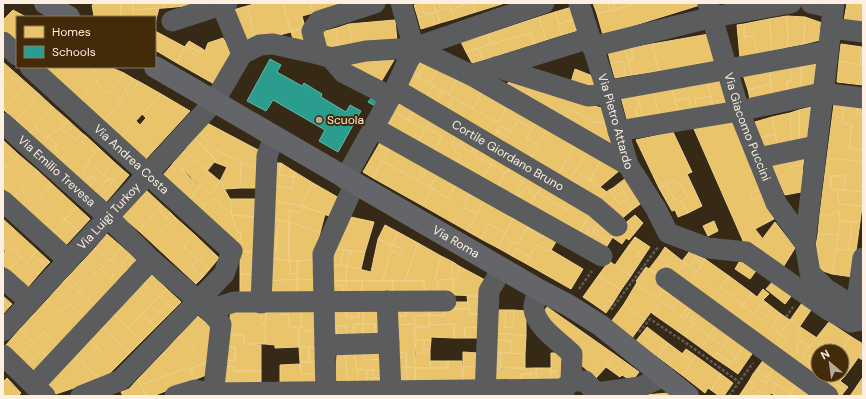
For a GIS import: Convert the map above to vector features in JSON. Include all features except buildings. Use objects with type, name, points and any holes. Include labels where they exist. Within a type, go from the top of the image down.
[{"type":"main road","name":"Via Roma","points":[[156,68],[538,290],[568,305],[600,325],[688,396]]},
{"type":"street","points":[[324,56],[312,31],[319,21],[375,3]]},
{"type":"street","points":[[326,394],[323,254],[350,181],[374,128],[393,93],[414,48],[401,3]]},
{"type":"street","points":[[172,21],[223,4],[242,54],[260,45],[273,44],[324,56],[414,48],[544,3]]},
{"type":"street","name":"Via Pietro Attardo","points":[[579,3],[608,92],[628,165],[656,209],[668,233]]},
{"type":"street","points":[[471,75],[710,10],[791,3]]},
{"type":"street","points":[[811,3],[833,13],[863,32]]},
{"type":"street","name":"Via Giacomo Puccini","points":[[710,10],[739,110],[776,203],[805,243]]},
{"type":"street","points":[[833,13],[822,93],[805,243],[810,273],[826,289],[861,313]]},
{"type":"street","points":[[3,42],[16,54]]},
{"type":"street","points":[[414,48],[471,75],[628,165]]},
{"type":"street","points":[[496,67],[588,96],[727,68],[828,51]]},
{"type":"street","name":"Via Luigi Turkoy","points":[[3,330],[214,102],[242,54]]},
{"type":"street","name":"Cortile Giordano Bruno","points":[[324,56],[344,73],[393,93],[595,207],[617,226]]},
{"type":"street","name":"Via Andrea Costa","points":[[31,68],[232,251],[224,274],[204,306]]},
{"type":"street","points":[[618,131],[739,110],[822,93],[863,98]]},
{"type":"street","name":"Via Emilio Trevesa","points":[[3,122],[108,217],[151,260],[204,306],[221,324],[212,394]]},
{"type":"street","points":[[374,128],[602,256]]},
{"type":"street","points":[[261,303],[267,156],[274,137]]},
{"type":"street","points":[[758,158],[816,146]]},
{"type":"street","points":[[3,201],[68,260]]},
{"type":"street","points":[[668,233],[708,248],[746,252],[827,309],[851,322],[861,313],[863,258]]},
{"type":"street","points":[[3,355],[39,391],[151,260]]},
{"type":"street","points":[[485,393],[489,290],[502,269]]},
{"type":"street","points":[[3,278],[30,302]]},
{"type":"street","points":[[666,278],[828,396]]},
{"type":"street","points":[[538,290],[533,307],[539,323],[558,339],[572,354],[567,389]]},
{"type":"street","points":[[81,396],[121,380],[204,306],[234,302],[446,301]]},
{"type":"street","points":[[387,302],[391,391]]},
{"type":"street","points":[[325,345],[389,342]]},
{"type":"street","points":[[175,396],[195,390],[212,394],[326,394],[391,391],[485,393],[567,389],[585,381],[596,393],[640,387],[665,376]]},
{"type":"path","points":[[600,325],[668,233]]},
{"type":"path","points":[[568,305],[602,256]]},
{"type":"path","points":[[650,319],[689,345],[739,382]]},
{"type":"path","points":[[729,396],[763,350]]},
{"type":"place","name":"Scuola","points":[[319,120]]}]
